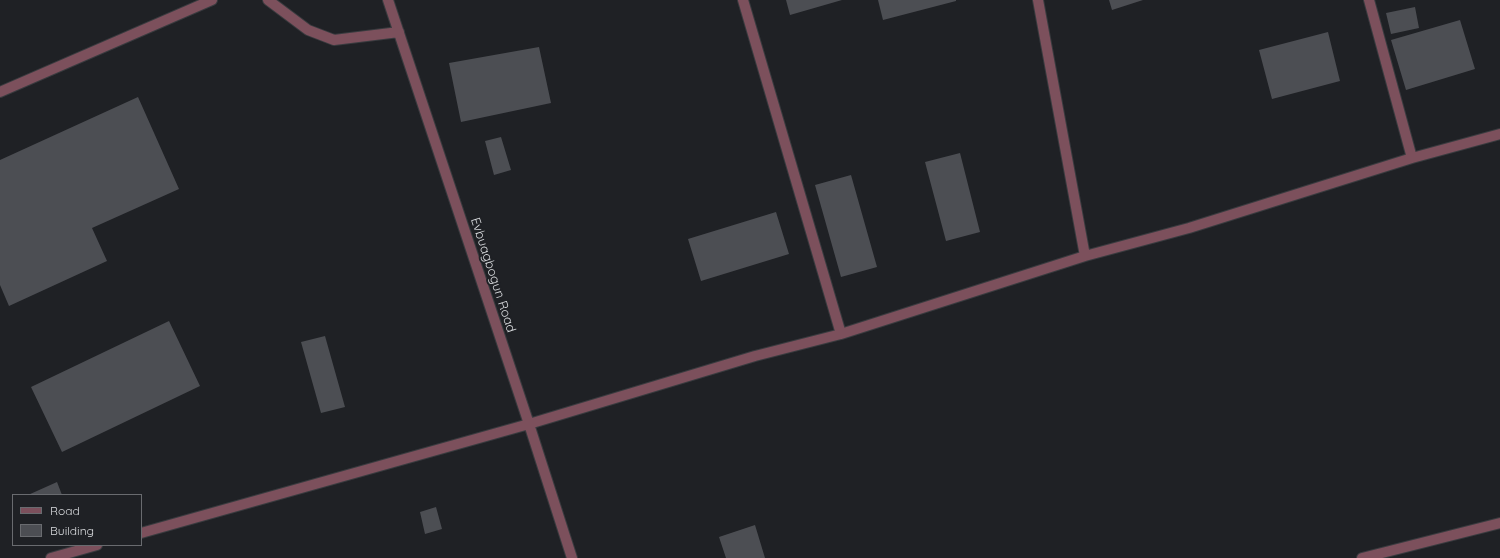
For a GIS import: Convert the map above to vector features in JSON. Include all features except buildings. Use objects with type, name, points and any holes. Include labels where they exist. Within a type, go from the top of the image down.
[{"type":"street","points":[[0,92],[212,0]]},
{"type":"street","points":[[268,0],[308,30],[334,40],[399,32]]},
{"type":"street","name":"Evbuagbogun Road","points":[[388,0],[572,558]]},
{"type":"street","points":[[743,0],[841,334]]},
{"type":"street","points":[[1038,0],[1085,256]]},
{"type":"street","points":[[1369,0],[1412,158]]},
{"type":"street","points":[[142,533],[529,424],[755,356],[841,334],[1085,256],[1189,228],[1412,158],[1500,134]]},
{"type":"street","points":[[1362,558],[1500,523]]},
{"type":"street","points":[[51,558],[93,546]]}]
